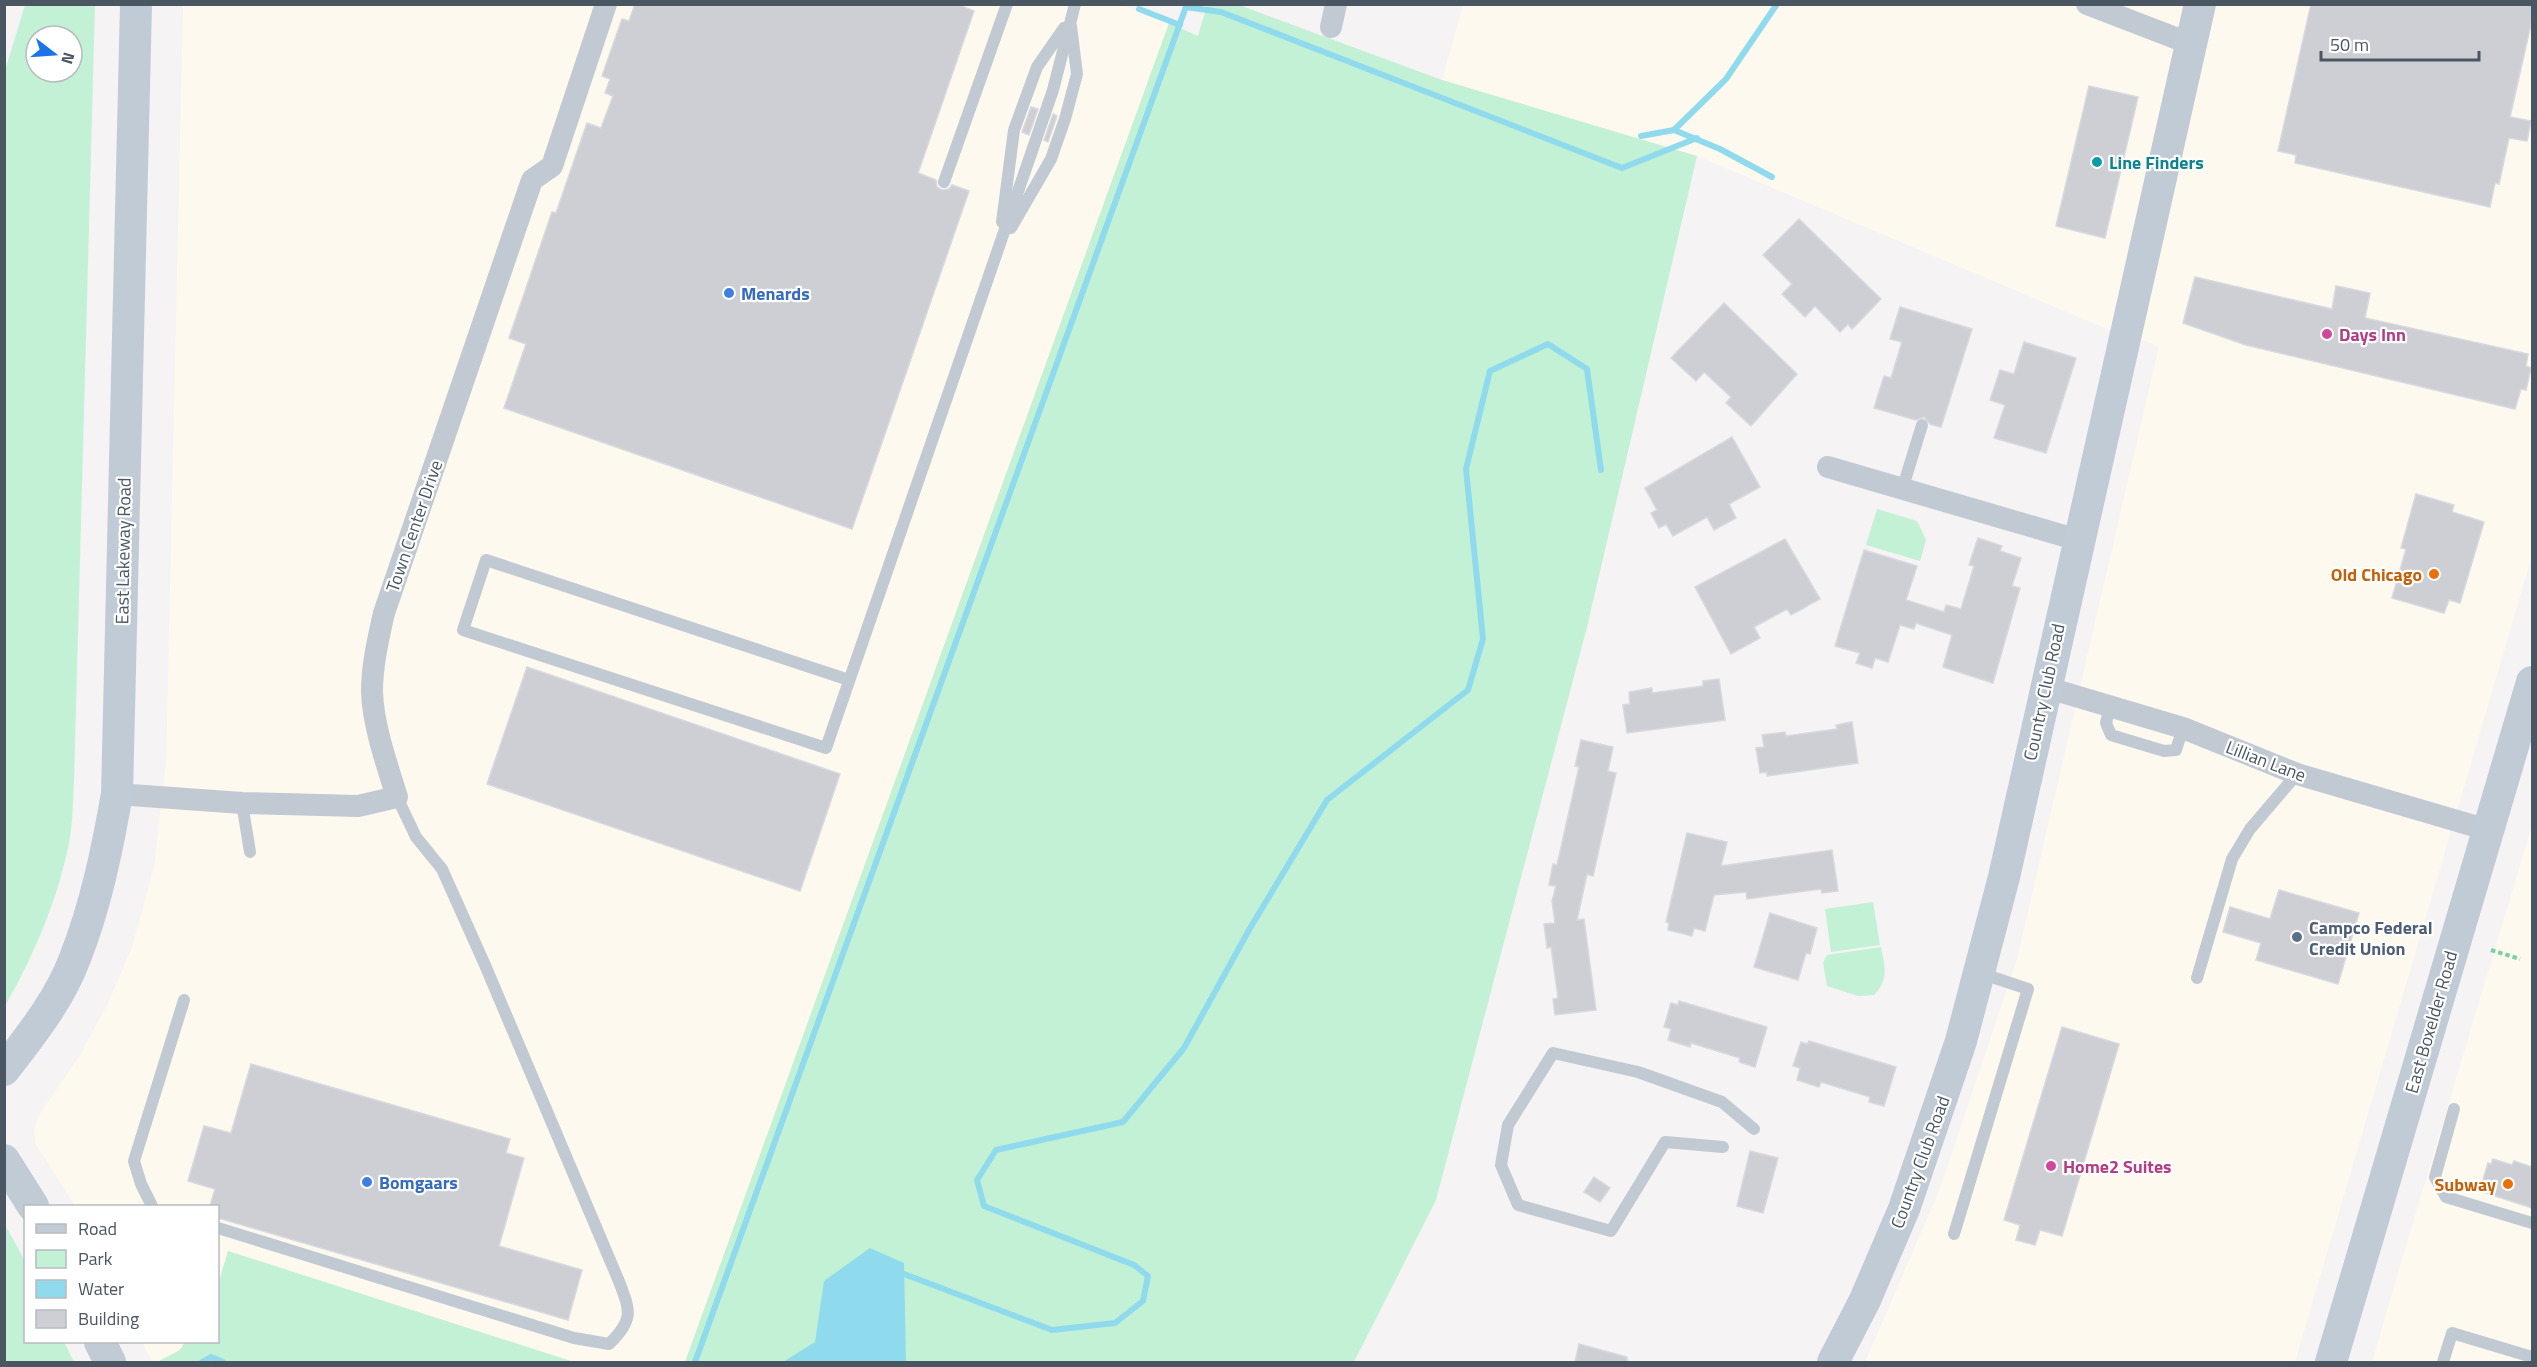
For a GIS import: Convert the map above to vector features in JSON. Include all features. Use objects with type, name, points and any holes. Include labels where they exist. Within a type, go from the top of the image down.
[{"type":"main road","name":"East Lakeway Road","points":[[4,1070],[44,1018],[75,960],[104,867],[117,794],[136,4]]},
{"type":"main road","name":"Country Club Road","points":[[1833,1362],[1865,1300],[1916,1178],[1961,1041],[2004,877],[2200,4]]},
{"type":"main road","name":"East Boxelder Road","points":[[2331,1362],[2532,681]]},
{"type":"main road","points":[[4,1160],[32,1205]]},
{"type":"main road","points":[[101,1343],[110,1362]]},
{"type":"street","name":"Town Center Drive","points":[[397,797],[383,750],[372,694],[374,654],[384,613],[532,180],[552,166],[606,4]]},
{"type":"street","points":[[1331,27],[1336,4]]},
{"type":"street","points":[[2087,4],[2191,44]]},
{"type":"street","points":[[1828,467],[2078,540]]},
{"type":"street","name":"Lillian Lane","points":[[2045,687],[2183,728],[2297,774],[2488,830]]},
{"type":"street","points":[[117,794],[242,803],[358,807],[397,797]]},
{"type":"lane","points":[[944,182],[1007,4]]},
{"type":"lane","points":[[849,680],[486,560],[463,630],[826,748],[1053,90],[1075,4]]},
{"type":"lane","points":[[998,251],[1014,130],[1037,68],[1070,19]]},
{"type":"lane","points":[[998,251],[1051,159],[1065,118],[1077,74],[1070,19]]},
{"type":"lane","points":[[1902,490],[1922,425]]},
{"type":"lane","points":[[2197,978],[2232,859],[2250,829],[2297,774]]},
{"type":"lane","points":[[219,1227],[574,1338],[609,1344],[625,1329],[629,1308],[618,1279],[485,965],[442,869],[417,837],[397,797]]},
{"type":"lane","points":[[242,803],[250,852]]},
{"type":"lane","points":[[1954,1234],[2028,989],[1979,973]]},
{"type":"lane","points":[[152,1205],[141,1184],[134,1161],[184,1000]]},
{"type":"lane","points":[[1723,1147],[1665,1142],[1611,1231],[1518,1205],[1501,1165],[1509,1125],[1553,1053],[1638,1072],[1722,1102],[1754,1129]]},
{"type":"lane","points":[[2454,1109],[2435,1177],[2446,1197],[2532,1223]]},
{"type":"lane","points":[[2443,1362],[2452,1333],[2532,1357]]},
{"type":"path","points":[[2491,950],[2520,959]]},
{"type":"shaded area","points":[[1119,4],[1169,23],[685,1362],[574,1362],[229,1251],[219,1281],[219,1205],[74,1205],[35,1143],[34,1130],[39,1115],[80,1055],[108,1003],[132,947],[154,867],[166,763],[183,5]]},
{"type":"shaded area","points":[[1463,5],[2532,5],[2532,556],[2295,1362],[1865,1362],[1939,1191],[2017,959],[2159,346],[2102,327],[1697,156],[1442,80]]},
{"type":"shaded area","points":[[2532,825],[2532,1362],[2372,1362],[2399,1269]]},
{"type":"shaded area","points":[[142,1343],[184,1343],[180,1350],[157,1362],[152,1362]]},
{"type":"green space","points":[[25,5],[95,5],[72,823],[66,859],[53,903],[36,945],[5,1006],[4,74]]},
{"type":"green space","points":[[1207,5],[1239,5],[1442,80],[1697,156],[1587,627],[1436,1200],[1354,1362],[685,1362],[1169,23],[1198,36]]},
{"type":"green space","points":[[1877,509],[1917,521],[1926,540],[1920,561],[1866,545]]},
{"type":"green space","points":[[1873,902],[1880,945],[1831,952],[1825,909]]},
{"type":"green space","points":[[1881,947],[1885,973],[1882,984],[1874,995],[1858,996],[1827,986],[1823,963],[1827,955]]},
{"type":"green space","points":[[4,1223],[24,1259],[24,1343],[64,1343],[74,1362],[5,1362]]},
{"type":"green space","points":[[228,1251],[574,1362],[157,1362],[180,1350],[184,1343],[219,1343],[219,1281]]},
{"type":"water","points":[[870,1248],[904,1263],[906,1362],[783,1362],[815,1342],[824,1281]]},
{"type":"building","name":"Menards","points":[[635,4],[956,4],[974,11],[918,173],[936,180],[937,187],[942,190],[949,189],[952,185],[969,191],[852,529],[504,408],[526,344],[509,338],[552,212],[556,213],[587,123],[601,128],[613,96],[605,93],[610,79],[602,76],[622,19],[629,21]]},
{"type":"building","points":[[2311,4],[2532,4],[2532,20],[2510,117],[2531,121],[2527,141],[2509,138],[2499,184],[2495,183],[2490,207],[2295,163],[2296,155],[2278,151]]},
{"type":"building","name":"Line Finders","points":[[2089,86],[2138,97],[2105,238],[2056,226]]},
{"type":"building","points":[[1031,107],[1038,109],[1029,135],[1022,132]]},
{"type":"building","points":[[1053,114],[1057,116],[1048,142],[1044,140]]},
{"type":"building","points":[[1799,219],[1881,299],[1852,329],[1848,324],[1840,332],[1815,306],[1805,317],[1782,294],[1792,284],[1763,255]]},
{"type":"building","name":"Days Inn","points":[[2195,277],[2332,309],[2336,286],[2370,293],[2365,318],[2528,354],[2526,366],[2531,368],[2526,390],[2521,389],[2515,409],[2246,345],[2183,323]]},
{"type":"building","points":[[1724,303],[1797,374],[1751,426],[1726,403],[1731,397],[1704,372],[1696,381],[1671,358]]},
{"type":"building","points":[[1900,307],[1972,329],[1941,427],[1930,424],[1924,417],[1916,420],[1874,408],[1884,376],[1891,378],[1902,342],[1890,339]]},
{"type":"building","points":[[2024,342],[2076,358],[2046,453],[1994,438],[2005,405],[1990,400],[2000,370],[2014,374]]},
{"type":"building","points":[[1732,437],[1760,487],[1729,504],[1736,518],[1714,530],[1707,517],[1673,536],[1666,524],[1659,528],[1651,513],[1657,510],[1645,488]]},
{"type":"building","name":"Old Chicago","points":[[2416,494],[2454,505],[2452,512],[2484,522],[2460,603],[2449,600],[2444,613],[2392,598],[2406,549],[2401,548]]},
{"type":"building","points":[[1978,538],[2002,546],[2000,551],[2021,558],[2012,586],[2020,588],[1993,683],[1943,667],[1952,635],[1916,623],[1914,629],[1900,625],[1888,662],[1875,658],[1872,668],[1856,663],[1860,653],[1835,646],[1864,550],[1917,566],[1906,600],[1944,612],[1946,605],[1961,609],[1974,566],[1969,565]]},
{"type":"building","points":[[1785,539],[1820,599],[1791,615],[1787,609],[1754,627],[1760,638],[1731,654],[1695,587]]},
{"type":"building","points":[[527,667],[840,774],[800,891],[487,784]]},
{"type":"building","points":[[1719,679],[1725,720],[1627,733],[1623,705],[1630,704],[1629,692],[1652,688],[1652,693],[1703,686],[1703,681]]},
{"type":"building","points":[[1852,722],[1858,763],[1767,776],[1767,772],[1760,773],[1756,748],[1764,747],[1762,735],[1785,732],[1786,736],[1837,729],[1836,725]]},
{"type":"building","points":[[1581,740],[1613,747],[1608,771],[1616,773],[1593,876],[1587,874],[1577,920],[1584,919],[1596,1010],[1555,1015],[1553,999],[1558,998],[1551,947],[1547,948],[1544,924],[1555,923],[1552,901],[1556,886],[1549,885],[1553,864],[1557,865],[1579,767],[1575,766]]},
{"type":"building","points":[[1687,833],[1727,842],[1721,866],[1832,850],[1838,891],[1822,893],[1821,889],[1747,899],[1746,892],[1714,895],[1705,931],[1694,928],[1692,936],[1668,930],[1669,923],[1666,922]]},
{"type":"building","name":"Campco Federal Credit Union","points":[[2279,890],[2359,913],[2338,984],[2256,960],[2261,943],[2223,932],[2230,907],[2270,919]]},
{"type":"building","points":[[1770,913],[1817,928],[1810,954],[1806,953],[1798,980],[1754,967]]},
{"type":"building","points":[[1679,1001],[1767,1027],[1755,1067],[1739,1062],[1740,1058],[1691,1043],[1690,1047],[1668,1040],[1671,1029],[1664,1027],[1671,1003],[1678,1005]]},
{"type":"building","name":"Home2 Suites","points":[[2062,1027],[2119,1044],[2062,1236],[2040,1230],[2035,1245],[2016,1240],[2020,1225],[2004,1220]]},
{"type":"building","points":[[1809,1041],[1896,1067],[1884,1106],[1869,1102],[1870,1097],[1821,1082],[1819,1087],[1797,1080],[1800,1068],[1793,1066],[1801,1042],[1807,1044]]},
{"type":"building","name":"Bomgaars","points":[[251,1064],[510,1139],[506,1153],[524,1158],[499,1246],[582,1270],[568,1320],[219,1218],[219,1205],[210,1205],[215,1189],[188,1181],[204,1126],[231,1133]]},
{"type":"building","points":[[1750,1151],[1778,1158],[1763,1213],[1737,1206]]},
{"type":"building","name":"Subway","points":[[2493,1159],[2512,1165],[2514,1161],[2532,1167],[2532,1208],[2483,1192],[2486,1184],[2482,1183],[2488,1163],[2491,1164]]},
{"type":"building","points":[[1594,1177],[1610,1188],[1600,1202],[1584,1192]]},
{"type":"building","points":[[1579,1344],[1627,1357],[1627,1362],[1575,1362]]},
{"type":"waterway","points":[[695,1362],[1187,4]]},
{"type":"waterway","points":[[1772,177],[1720,149],[1674,130],[1726,79],[1777,4]]},
{"type":"waterway","points":[[1186,7],[1221,12],[1622,168],[1697,138]]},
{"type":"waterway","points":[[1139,9],[1180,25]]},
{"type":"waterway","points":[[1641,136],[1674,130]]},
{"type":"waterway","points":[[904,1274],[1052,1330],[1115,1323],[1143,1301],[1148,1276],[1134,1265],[984,1206],[977,1180],[996,1150],[1123,1122],[1184,1048],[1249,930],[1327,800],[1468,690],[1483,639],[1466,469],[1490,371],[1548,344],[1587,369],[1601,470]]},
{"type":"waterway","points":[[202,1362],[211,1357],[223,1362]]},
{"type":"place","name":"Line Finders","points":[[2097,162]]},
{"type":"place","name":"Menards","points":[[729,293]]},
{"type":"place","name":"Days Inn","points":[[2327,334]]},
{"type":"place","name":"Old Chicago","points":[[2434,574]]},
{"type":"place","name":"Campco Federal Credit Union","points":[[2297,937]]},
{"type":"place","name":"Home2 Suites","points":[[2051,1166]]},
{"type":"place","name":"Bomgaars","points":[[367,1182]]},
{"type":"place","name":"Subway","points":[[2508,1184]]}]
